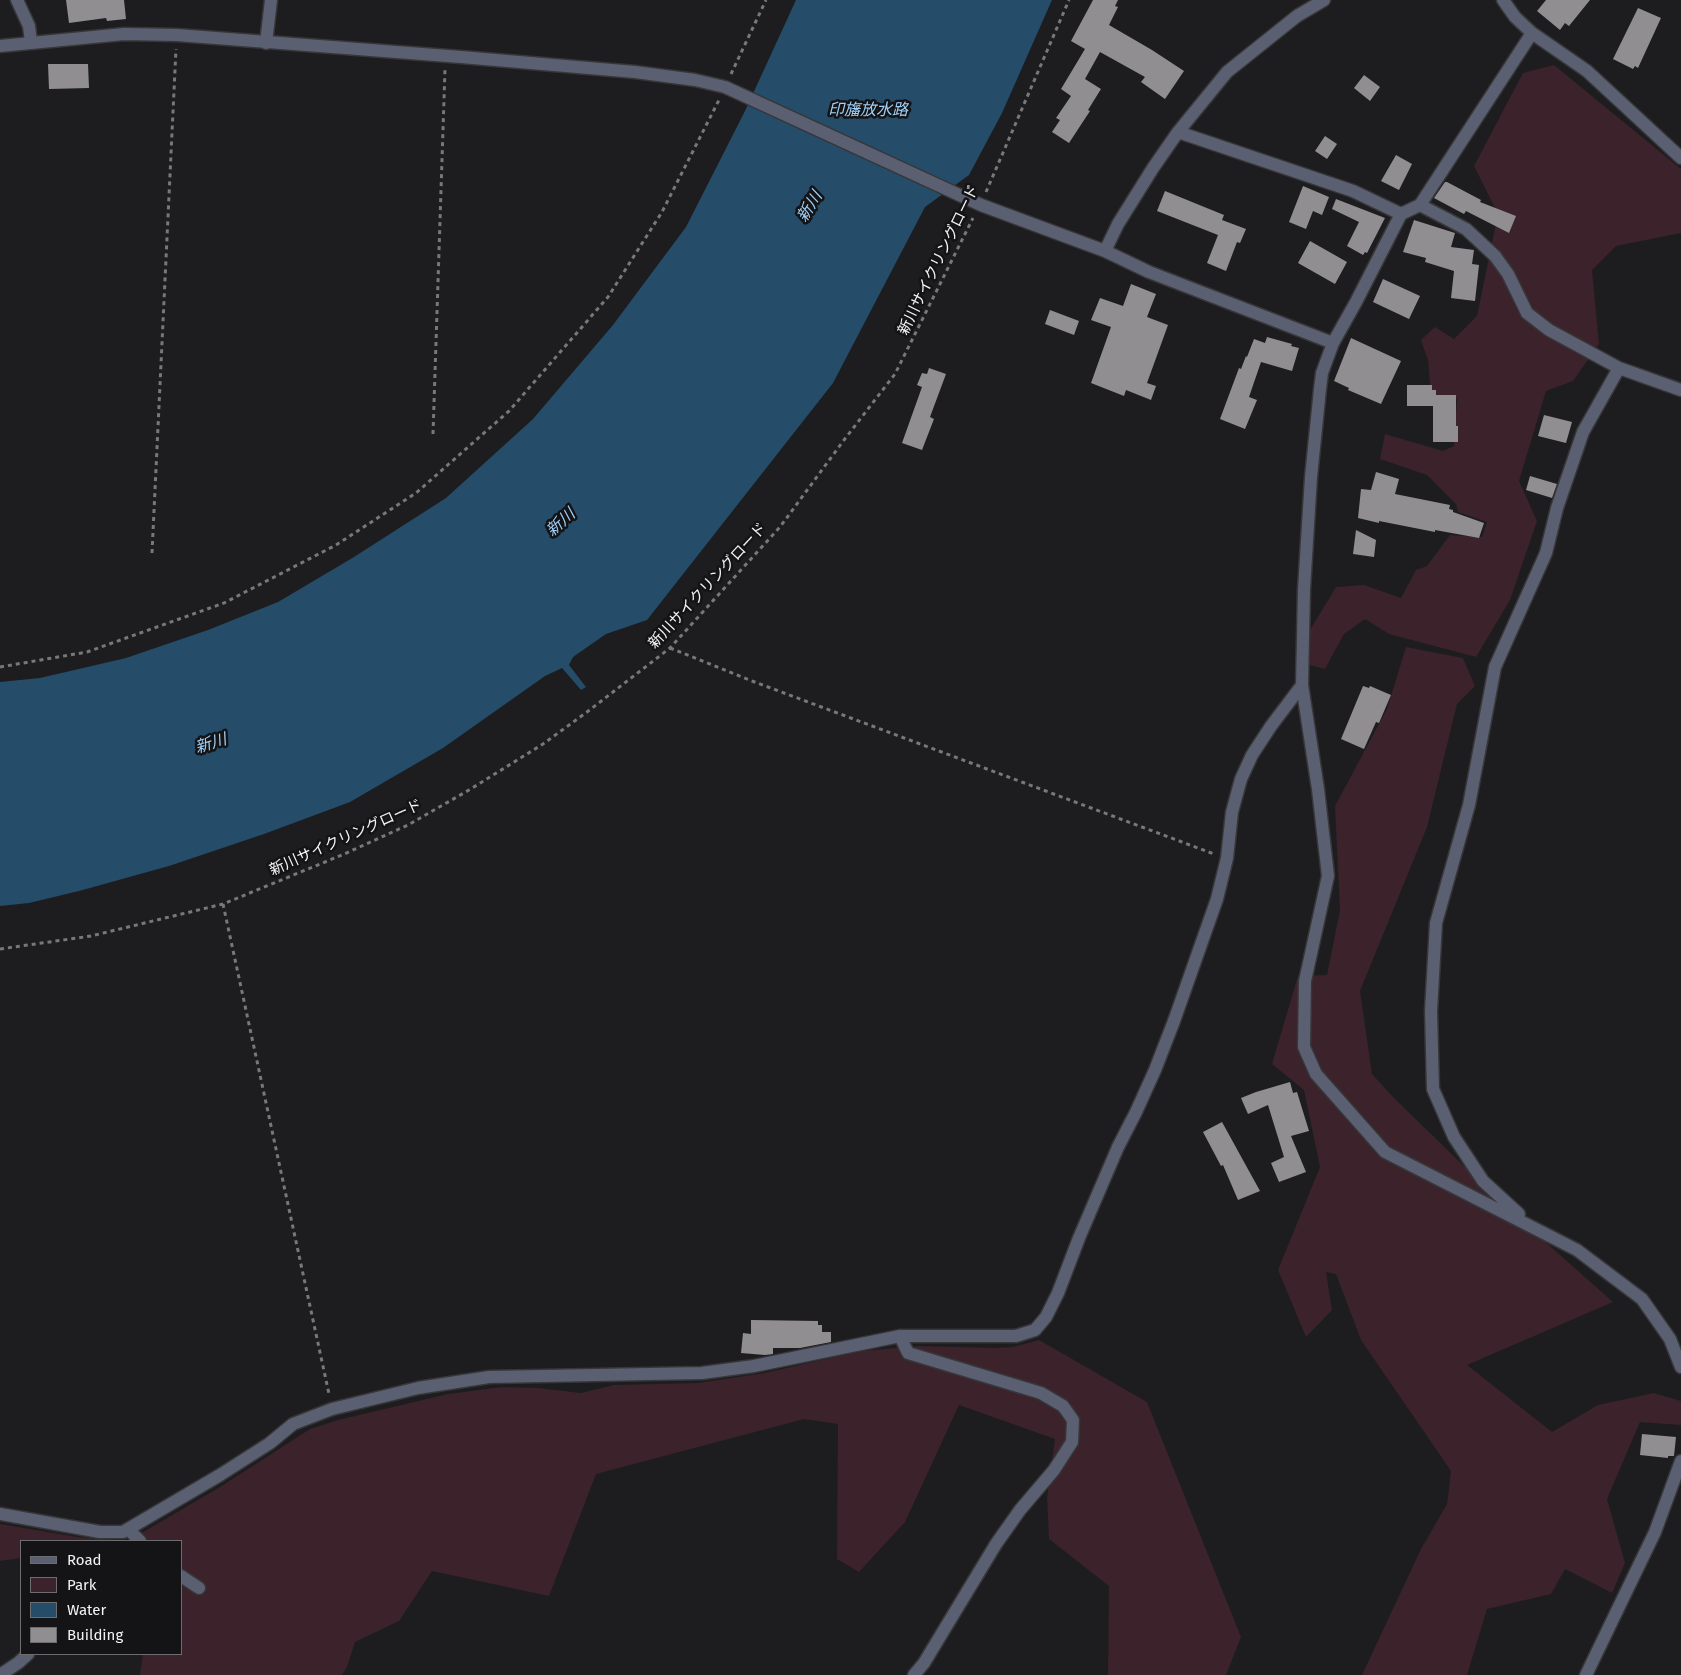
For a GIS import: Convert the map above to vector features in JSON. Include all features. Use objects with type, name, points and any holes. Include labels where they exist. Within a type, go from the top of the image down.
[{"type":"street","points":[[17,0],[29,26],[31,42]]},
{"type":"street","points":[[266,43],[271,0]]},
{"type":"street","points":[[1105,251],[1123,216],[1152,168],[1178,132],[1227,72],[1297,16],[1324,0]]},
{"type":"street","points":[[1503,0],[1515,18],[1532,33],[1587,71],[1681,158]]},
{"type":"street","points":[[1532,33],[1420,205],[1400,214],[1356,302],[1333,343],[1322,373],[1311,477],[1304,589],[1302,685],[1318,789],[1328,876],[1305,982],[1304,1047],[1316,1074],[1385,1152],[1577,1250],[1642,1299],[1670,1338],[1681,1367]]},
{"type":"street","points":[[0,46],[124,34],[177,36],[635,72],[695,80],[725,87],[981,205],[1105,251],[1149,272],[1333,343]]},
{"type":"street","points":[[1178,132],[1353,191],[1400,214]]},
{"type":"street","points":[[1420,205],[1466,229],[1495,256],[1508,274],[1527,312],[1549,330],[1619,368],[1681,390]]},
{"type":"street","points":[[1530,1225],[1483,1181],[1454,1137],[1433,1089],[1431,1011],[1436,923],[1469,805],[1494,667],[1546,553],[1557,508],[1583,432],[1619,368]]},
{"type":"street","points":[[0,1514],[96,1537],[123,1532],[270,1444],[293,1424],[332,1409],[418,1388],[489,1377],[702,1373],[754,1366],[900,1336],[1016,1336],[1035,1330],[1046,1316],[1058,1293],[1118,1147],[1155,1070],[1218,899],[1227,858],[1232,812],[1241,779],[1252,755],[1302,685]]},
{"type":"street","points":[[900,1336],[908,1353],[1041,1393],[1062,1406],[1073,1420],[1072,1442],[1054,1470],[1020,1510],[996,1544],[924,1663],[914,1675]]},
{"type":"street","points":[[1586,1675],[1655,1532],[1681,1461]]},
{"type":"street","points":[[128,1529],[139,1540]]},
{"type":"street","points":[[182,1577],[199,1588]]},
{"type":"street","points":[[0,1675],[27,1655]]},
{"type":"path","points":[[0,667],[86,652],[224,603],[336,545],[416,493],[509,411],[608,297],[662,212],[725,87],[766,0]]},
{"type":"path","name":"新川サイクリングロード","points":[[0,949],[91,936],[223,904],[350,852],[408,825],[543,744],[670,648],[780,527],[895,374],[969,223],[981,205],[1069,0]]},
{"type":"path","points":[[152,553],[177,36]]},
{"type":"path","points":[[433,434],[446,56]]},
{"type":"path","points":[[670,648],[761,685],[1227,858]]},
{"type":"path","points":[[223,904],[332,1409]]},
{"type":"green space","points":[[1554,65],[1681,169],[1681,233],[1616,246],[1592,270],[1599,344],[1573,381],[1546,391],[1519,481],[1537,521],[1510,600],[1476,657],[1389,634],[1365,619],[1344,634],[1325,669],[1310,665],[1310,630],[1336,587],[1364,585],[1401,598],[1416,570],[1427,566],[1450,535],[1482,537],[1487,522],[1458,512],[1456,504],[1427,475],[1380,459],[1385,434],[1443,451],[1454,446],[1457,399],[1431,396],[1428,360],[1421,340],[1435,327],[1454,339],[1477,316],[1498,214],[1474,166],[1523,73]]},
{"type":"green space","points":[[1406,647],[1463,658],[1475,686],[1457,704],[1427,827],[1360,991],[1372,1074],[1392,1096],[1507,1208],[1613,1302],[1467,1365],[1552,1432],[1598,1405],[1654,1393],[1681,1401],[1681,1425],[1640,1422],[1607,1499],[1625,1563],[1612,1593],[1565,1569],[1551,1594],[1487,1609],[1467,1675],[1362,1675],[1421,1549],[1447,1504],[1451,1471],[1361,1340],[1336,1274],[1326,1272],[1332,1310],[1306,1337],[1278,1270],[1320,1167],[1304,1090],[1272,1064],[1298,976],[1327,975],[1340,910],[1335,806],[1387,709]]},
{"type":"green space","points":[[1039,1340],[1147,1402],[1241,1637],[1226,1675],[1108,1675],[1109,1586],[1049,1539],[1047,1498],[1055,1439],[959,1405],[905,1522],[859,1572],[837,1559],[838,1424],[804,1419],[596,1474],[549,1596],[432,1571],[399,1621],[355,1642],[347,1667],[342,1675],[140,1675],[143,1655],[182,1655],[182,1540],[130,1540],[220,1487],[310,1429],[338,1420],[448,1394],[502,1387],[538,1388],[581,1393],[614,1385],[698,1383],[765,1373],[860,1351],[919,1346],[1013,1347]]},
{"type":"green space","points":[[0,1524],[78,1537],[116,1540],[20,1540],[20,1558],[0,1561]]},
{"type":"water","name":"印旛放水路","points":[[796,0],[1052,0],[1002,113],[969,175],[925,207],[833,383],[647,620],[606,634],[573,657],[569,665],[586,687],[581,690],[562,668],[545,676],[443,748],[350,802],[264,834],[169,866],[29,903],[0,906],[0,682],[40,678],[126,658],[208,630],[278,602],[354,557],[446,498],[533,419],[613,325],[686,227],[745,111]]},
{"type":"building","points":[[66,0],[124,0],[126,19],[107,21],[106,18],[69,23]]},
{"type":"building","points":[[1093,0],[1118,0],[1115,6],[1118,7],[1109,25],[1184,71],[1165,99],[1141,82],[1145,77],[1100,52],[1085,79],[1101,89],[1088,110],[1090,111],[1069,143],[1052,132],[1060,120],[1056,118],[1071,96],[1061,89],[1085,49],[1071,41]]},
{"type":"building","points":[[1546,0],[1590,0],[1569,26],[1565,23],[1560,30],[1537,11]]},
{"type":"building","points":[[1638,8],[1661,18],[1638,68],[1635,66],[1633,69],[1613,59]]},
{"type":"building","points":[[48,64],[88,64],[89,88],[49,89]]},
{"type":"building","points":[[1364,75],[1380,87],[1370,101],[1354,88]]},
{"type":"building","points":[[1325,136],[1337,144],[1327,159],[1315,151]]},
{"type":"building","points":[[1396,155],[1412,164],[1399,190],[1381,181]]},
{"type":"building","points":[[1445,182],[1481,200],[1480,202],[1516,216],[1509,233],[1466,211],[1464,214],[1434,198]]},
{"type":"building","points":[[1303,186],[1329,197],[1322,215],[1313,211],[1306,229],[1289,222]]},
{"type":"building","points":[[1165,191],[1224,215],[1222,220],[1246,229],[1240,243],[1237,242],[1226,271],[1207,263],[1218,235],[1157,211]]},
{"type":"building","points":[[1336,199],[1385,218],[1367,253],[1365,252],[1363,255],[1347,246],[1359,222],[1332,209]]},
{"type":"building","points":[[1414,220],[1455,233],[1451,247],[1474,250],[1472,264],[1479,265],[1475,301],[1451,298],[1454,271],[1425,262],[1426,258],[1403,252]]},
{"type":"building","points":[[1310,241],[1347,262],[1335,284],[1298,263]]},
{"type":"building","points":[[1383,279],[1420,296],[1409,319],[1373,302]]},
{"type":"building","points":[[1131,284],[1156,294],[1147,317],[1168,325],[1147,383],[1156,386],[1151,400],[1126,390],[1124,396],[1091,383],[1111,327],[1091,320],[1100,298],[1123,306]]},
{"type":"building","points":[[1050,310],[1079,321],[1074,335],[1045,324]]},
{"type":"building","points":[[1267,337],[1292,344],[1291,346],[1299,348],[1292,371],[1261,362],[1249,397],[1257,400],[1245,429],[1220,419],[1239,368],[1241,369],[1254,339],[1265,343]]},
{"type":"building","points":[[1351,338],[1401,361],[1381,404],[1348,390],[1349,388],[1334,381]]},
{"type":"building","points":[[929,368],[946,374],[930,417],[934,419],[922,450],[902,443],[922,387],[917,385],[922,373],[927,374]]},
{"type":"building","points":[[1407,385],[1432,385],[1432,390],[1436,390],[1436,395],[1456,395],[1458,442],[1433,442],[1433,406],[1407,406]]},
{"type":"building","points":[[1544,415],[1572,422],[1566,443],[1538,436]]},
{"type":"building","points":[[1376,472],[1399,479],[1395,494],[1450,505],[1449,509],[1453,510],[1453,512],[1484,523],[1479,538],[1379,521],[1379,523],[1358,518],[1361,489],[1371,490]]},
{"type":"building","points":[[1530,476],[1557,484],[1552,498],[1526,490]]},
{"type":"building","points":[[1356,530],[1376,540],[1374,557],[1353,554]]},
{"type":"building","points":[[1363,686],[1369,688],[1370,686],[1391,695],[1379,723],[1376,722],[1364,749],[1341,739]]},
{"type":"building","points":[[1290,1082],[1293,1093],[1297,1092],[1309,1131],[1291,1136],[1306,1172],[1279,1182],[1271,1163],[1284,1157],[1268,1105],[1248,1114],[1241,1098]]},
{"type":"building","points":[[1222,1122],[1260,1191],[1238,1200],[1223,1165],[1221,1166],[1203,1132]]},
{"type":"building","points":[[751,1320],[818,1321],[818,1325],[822,1325],[822,1332],[831,1332],[831,1342],[800,1348],[773,1348],[773,1354],[765,1355],[741,1353],[743,1333],[751,1334]]},
{"type":"building","points":[[1642,1434],[1676,1437],[1674,1456],[1668,1456],[1668,1458],[1640,1455]]},
{"type":"water label","name":"新川","points":[[810,207]]},
{"type":"water label","name":"新川","points":[[561,523]]},
{"type":"water label","name":"新川","points":[[211,744]]}]
